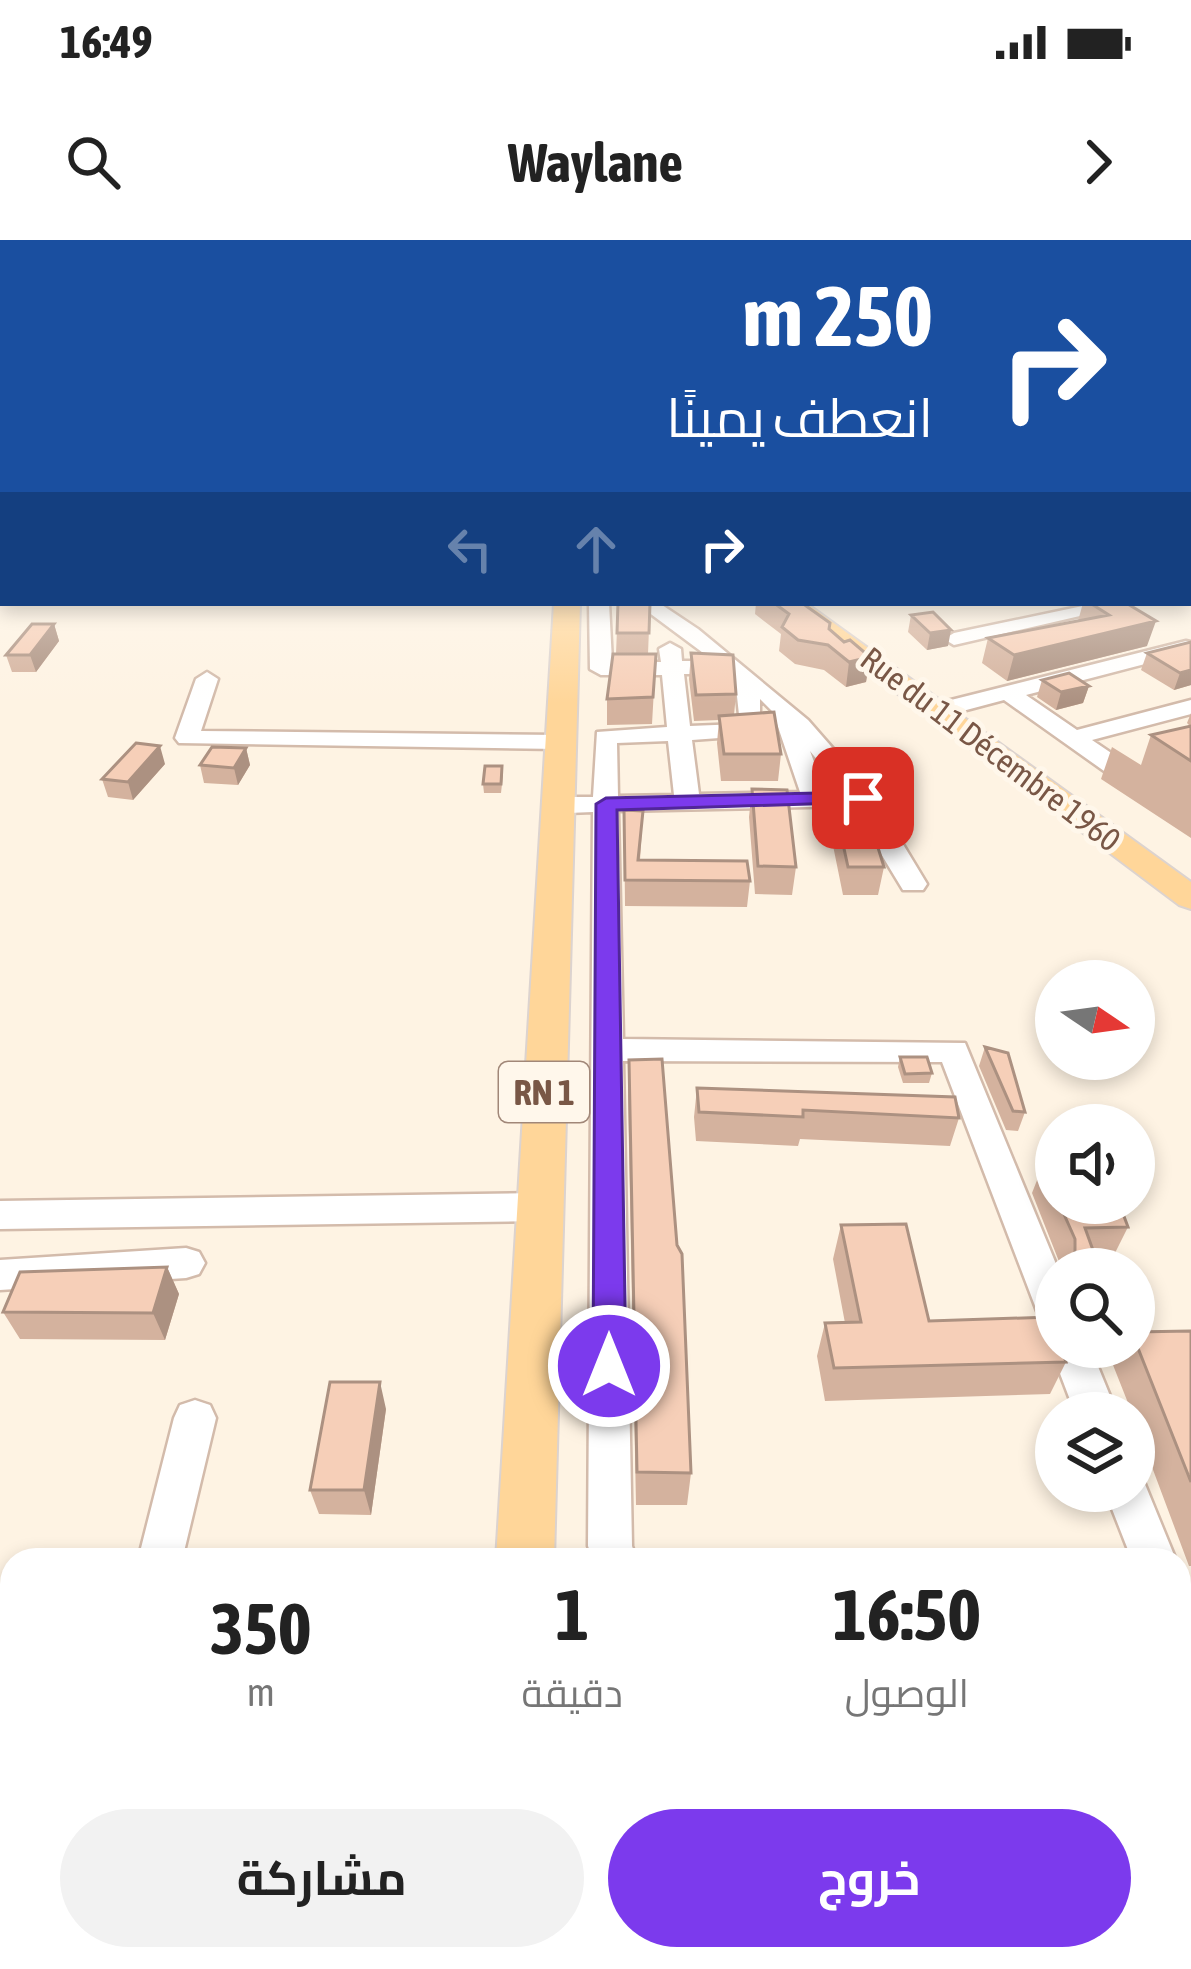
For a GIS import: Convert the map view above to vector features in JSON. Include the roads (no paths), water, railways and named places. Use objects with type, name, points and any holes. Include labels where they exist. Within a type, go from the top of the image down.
[{"type":"main road","name":"Rue du 11 Décembre 1960","points":[[794,606],[1191,898]]},
{"type":"main road","name":"Rue du 11 Décembre 1960","points":[[818,606],[1191,881]]},
{"type":"main road","name":"RN 1","points":[[525,1548],[559,742],[574,608]]},
{"type":"main road","name":"RN 1","points":[[545,1548],[587,804],[574,608]]},
{"type":"lane","points":[[574,608],[601,669],[739,672]]},
{"type":"lane","points":[[656,610],[672,668],[687,802]]},
{"type":"lane","points":[[656,610],[782,704],[863,798],[913,884]]},
{"type":"lane","points":[[954,640],[1135,612],[1190,646]]},
{"type":"lane","points":[[955,706],[1190,646]]},
{"type":"lane","points":[[611,1548],[608,1050],[587,804],[605,737],[752,730],[739,672]]},
{"type":"lane","points":[[207,679],[187,739],[559,742]]},
{"type":"lane","points":[[1009,693],[1185,817],[1191,815]]},
{"type":"lane","points":[[782,704],[815,800]]},
{"type":"lane","points":[[1075,738],[1164,723],[1191,707]]},
{"type":"lane","points":[[587,804],[863,798]]},
{"type":"lane","points":[[608,1050],[954,1051],[1035,1257]]},
{"type":"lane","points":[[0,1215],[539,1207]]},
{"type":"lane","points":[[0,1276],[186,1263]]},
{"type":"lane","points":[[163,1548],[196,1418]]},
{"type":"lane","points":[[1135,1512],[1149,1548]]}]
